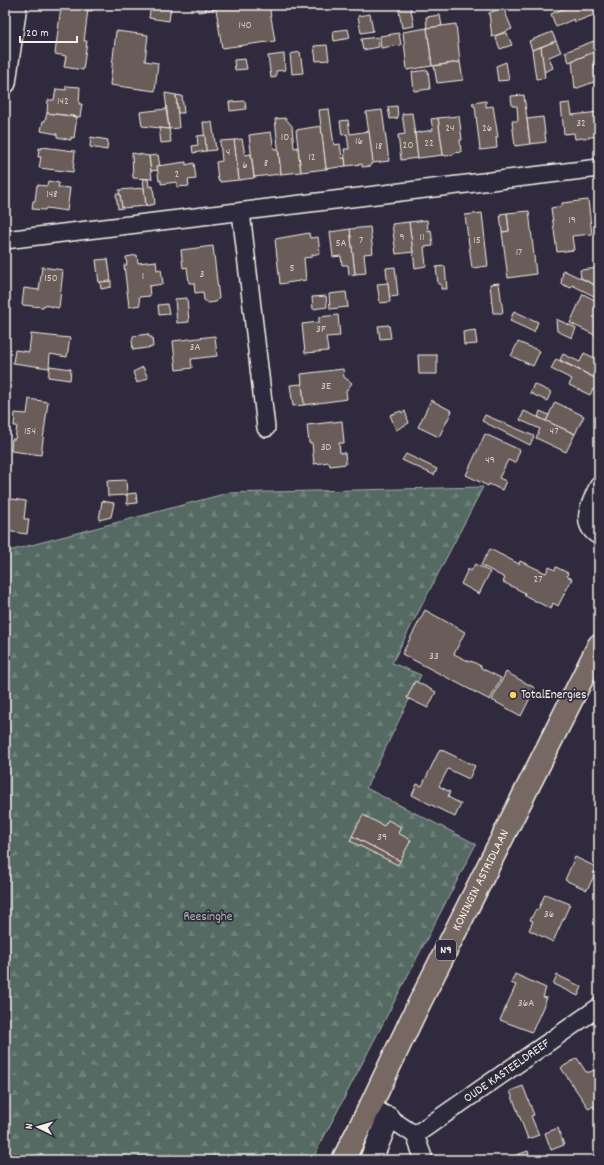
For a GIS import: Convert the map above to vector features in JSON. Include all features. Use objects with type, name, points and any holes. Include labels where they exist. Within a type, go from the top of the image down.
[{"type":"main road","name":"KONINGIN ASTRIDLAAN","points":[[343,1160],[415,1012],[599,645]]},
{"type":"main road","points":[[371,1160],[388,1118]]},
{"type":"street","points":[[5,82],[16,5]]},
{"type":"street","points":[[5,240],[599,168]]},
{"type":"street","points":[[241,212],[266,428]]},
{"type":"street","points":[[599,485],[591,502],[588,515],[588,525],[599,536]]},
{"type":"street","name":"OUDE KASTEELDREEF","points":[[415,1135],[599,1007]]},
{"type":"street","points":[[371,1105],[415,1135],[424,1160]]},
{"type":"green space","name":"Reesinghe","points":[[483,487],[392,663],[421,675],[366,788],[476,844],[312,1160],[5,1160],[5,552],[228,493]]},
{"type":"building","points":[[61,5],[93,5],[92,11],[61,7]]},
{"type":"building","points":[[151,5],[171,6],[169,21],[149,18]]},
{"type":"building","points":[[197,5],[205,5],[206,11],[198,12]]},
{"type":"building","points":[[205,5],[269,5],[275,41],[222,48],[216,9],[206,10]]},
{"type":"building","points":[[398,5],[410,5],[414,26],[402,28]]},
{"type":"building","points":[[573,5],[599,5],[599,13],[575,22],[574,19],[556,27],[551,14]]},
{"type":"building","points":[[61,7],[88,10],[84,41],[87,41],[83,70],[64,67],[66,56],[55,54]]},
{"type":"building","points":[[503,7],[512,29],[492,37],[489,13]]},
{"type":"building","points":[[370,14],[373,31],[361,33],[358,16]]},
{"type":"building","points":[[440,15],[442,26],[427,28],[426,17]]},
{"type":"building","points":[[456,24],[460,62],[432,66],[427,28]]},
{"type":"building","points":[[427,28],[432,66],[407,70],[403,32]]},
{"type":"building","points":[[348,29],[350,38],[334,41],[333,31]]},
{"type":"building","points":[[116,31],[148,35],[145,61],[158,63],[155,91],[110,85]]},
{"type":"building","points":[[552,32],[556,41],[532,50],[529,41]]},
{"type":"building","points":[[399,33],[401,45],[381,48],[380,36]]},
{"type":"building","points":[[507,33],[512,45],[500,49],[495,36]]},
{"type":"building","points":[[378,37],[379,47],[363,50],[361,39]]},
{"type":"building","points":[[599,39],[599,50],[569,62],[565,52]]},
{"type":"building","points":[[556,41],[561,52],[549,57],[553,68],[544,72],[541,47]]},
{"type":"building","points":[[327,45],[329,60],[316,61],[314,46]]},
{"type":"building","points":[[541,47],[545,78],[536,79],[532,50]]},
{"type":"building","points":[[599,50],[599,60],[593,62],[599,80],[575,89],[572,61]]},
{"type":"building","points":[[300,52],[303,73],[292,74],[290,54]]},
{"type":"building","points":[[284,54],[285,70],[276,71],[276,77],[271,78],[268,56]]},
{"type":"building","points":[[245,59],[247,69],[235,70],[234,60]]},
{"type":"building","points":[[460,62],[463,80],[437,83],[434,66]]},
{"type":"building","points":[[506,62],[509,80],[498,81],[496,66]]},
{"type":"building","points":[[428,70],[430,89],[414,91],[412,72]]},
{"type":"building","points":[[66,86],[80,87],[79,104],[82,104],[80,117],[47,113],[48,100],[54,100],[56,89],[66,90]]},
{"type":"building","points":[[165,93],[176,95],[179,128],[169,129]]},
{"type":"building","points":[[176,95],[182,96],[184,113],[178,113]]},
{"type":"building","points":[[524,95],[530,144],[515,146],[512,121],[518,121],[517,106],[512,106],[511,96]]},
{"type":"building","points":[[245,101],[246,109],[230,111],[229,102]]},
{"type":"building","points":[[486,101],[486,107],[493,106],[498,137],[496,137],[497,148],[480,150],[475,106],[473,106],[472,103]]},
{"type":"building","points":[[570,103],[572,115],[599,112],[599,136],[575,139],[574,133],[564,134],[561,104]]},
{"type":"building","points":[[397,106],[398,118],[390,119],[388,107]]},
{"type":"building","points":[[166,109],[169,129],[142,126],[140,112]]},
{"type":"building","points":[[329,109],[334,145],[340,144],[342,158],[345,158],[346,166],[326,169],[319,110]]},
{"type":"building","points":[[382,110],[389,161],[373,163],[366,112]]},
{"type":"building","points":[[47,113],[77,117],[74,138],[71,137],[71,140],[57,137],[57,134],[41,131],[43,121],[45,121]]},
{"type":"building","points":[[412,113],[418,158],[401,160],[398,135],[405,134],[402,114]]},
{"type":"building","points":[[459,116],[462,140],[460,140],[461,152],[454,153],[453,155],[443,155],[438,118]]},
{"type":"building","points":[[543,117],[546,142],[530,144],[527,119]]},
{"type":"building","points":[[285,118],[292,126],[294,148],[298,147],[301,172],[281,174],[275,119]]},
{"type":"building","points":[[438,118],[443,155],[418,158],[415,133],[433,130],[431,119]]},
{"type":"building","points":[[348,120],[350,134],[369,131],[373,163],[371,163],[371,166],[362,167],[362,164],[346,166],[344,149],[349,149],[347,134],[342,135],[340,121]]},
{"type":"building","points":[[203,122],[212,122],[216,150],[206,151]]},
{"type":"building","points":[[321,126],[326,169],[301,172],[296,130]]},
{"type":"building","points":[[159,128],[169,129],[171,142],[161,143]]},
{"type":"building","points":[[271,132],[274,149],[278,149],[281,174],[254,177],[249,135]]},
{"type":"building","points":[[205,135],[206,151],[193,153],[192,146],[198,145],[197,136]]},
{"type":"building","points":[[91,137],[108,140],[107,150],[90,147]]},
{"type":"building","points":[[242,139],[245,155],[251,154],[254,178],[239,180],[234,140]]},
{"type":"building","points":[[234,140],[239,180],[220,182],[220,180],[218,180],[216,162],[222,161],[220,141]]},
{"type":"building","points":[[42,147],[75,151],[73,172],[39,168],[41,157],[38,157],[39,148],[42,149]]},
{"type":"building","points":[[132,153],[149,156],[152,179],[133,178]]},
{"type":"building","points":[[158,155],[160,166],[157,166],[158,170],[151,171],[149,156]]},
{"type":"building","points":[[186,162],[186,165],[194,163],[196,179],[188,180],[189,186],[177,187],[177,182],[161,184],[161,180],[159,181],[157,166]]},
{"type":"building","points":[[143,179],[148,179],[149,187],[153,186],[155,204],[146,206]]},
{"type":"building","points":[[48,181],[59,183],[58,187],[70,188],[67,211],[46,208],[45,210],[32,209],[33,201],[35,201],[37,185],[47,186]]},
{"type":"building","points":[[144,188],[146,206],[122,208],[119,190]]},
{"type":"building","points":[[116,194],[120,194],[122,208],[118,209]]},
{"type":"building","points":[[588,200],[592,234],[572,236],[574,250],[557,252],[551,208],[562,206],[562,203]]},
{"type":"building","points":[[529,211],[536,274],[508,278],[502,232],[509,231],[507,213]]},
{"type":"building","points":[[482,213],[488,266],[472,268],[465,215]]},
{"type":"building","points":[[507,213],[509,231],[502,232],[500,214]]},
{"type":"building","points":[[427,220],[428,231],[431,230],[433,246],[424,247],[426,266],[415,268],[409,222]]},
{"type":"building","points":[[409,222],[413,252],[396,254],[392,224]]},
{"type":"building","points":[[370,227],[373,253],[364,254],[366,273],[355,274],[350,229]]},
{"type":"building","points":[[350,229],[355,274],[349,275],[348,265],[342,265],[341,256],[333,257],[330,232]]},
{"type":"building","points":[[309,233],[310,238],[318,237],[320,253],[312,255],[312,257],[304,258],[306,280],[280,284],[275,239]]},
{"type":"building","points":[[213,246],[219,298],[216,302],[208,303],[204,300],[203,292],[195,293],[194,283],[189,283],[187,267],[183,268],[181,250]]},
{"type":"building","points":[[137,255],[138,263],[156,261],[157,270],[161,269],[163,284],[149,286],[150,296],[139,297],[140,305],[129,307],[124,265],[127,265],[126,257]]},
{"type":"building","points":[[108,259],[111,281],[99,283],[96,260]]},
{"type":"building","points":[[445,266],[447,289],[441,289],[441,284],[438,284],[436,267]]},
{"type":"building","points":[[42,267],[63,270],[59,308],[44,305],[43,307],[22,305],[24,288],[39,290]]},
{"type":"building","points":[[395,267],[398,296],[389,297],[386,268]]},
{"type":"building","points":[[599,268],[599,287],[581,278],[580,270]]},
{"type":"building","points":[[563,270],[599,287],[599,292],[596,297],[572,285],[571,288],[561,284]]},
{"type":"building","points":[[111,281],[111,287],[101,289],[100,282]]},
{"type":"building","points":[[388,283],[390,302],[380,303],[377,284]]},
{"type":"building","points":[[499,283],[503,313],[493,313],[490,284]]},
{"type":"building","points":[[346,292],[348,307],[330,309],[329,294]]},
{"type":"building","points":[[583,294],[599,302],[599,337],[570,323]]},
{"type":"building","points":[[326,296],[327,307],[313,309],[312,297]]},
{"type":"building","points":[[187,298],[189,322],[177,323],[175,299]]},
{"type":"building","points":[[167,304],[169,314],[159,315],[158,305]]},
{"type":"building","points":[[514,311],[538,322],[534,332],[510,321]]},
{"type":"building","points":[[338,315],[340,336],[326,337],[328,351],[305,353],[302,324],[319,322],[319,317]]},
{"type":"building","points":[[556,319],[576,328],[572,338],[557,331]]},
{"type":"building","points":[[389,325],[391,338],[380,339],[378,326]]},
{"type":"building","points":[[475,330],[477,344],[464,345],[463,332]]},
{"type":"building","points":[[31,334],[70,338],[67,357],[50,354],[49,368],[13,363],[15,350],[29,352]]},
{"type":"building","points":[[148,334],[149,337],[152,337],[153,347],[133,350],[133,336]]},
{"type":"building","points":[[215,336],[217,356],[191,359],[192,368],[176,370],[173,341]]},
{"type":"building","points":[[518,342],[540,351],[533,366],[511,356]]},
{"type":"building","points":[[584,353],[599,360],[599,380],[560,360],[563,354],[580,362]]},
{"type":"building","points":[[418,355],[437,355],[437,374],[419,374]]},
{"type":"building","points":[[556,359],[599,380],[596,390],[593,389],[590,395],[569,385],[572,379],[551,369]]},
{"type":"building","points":[[50,366],[71,369],[70,380],[48,377]]},
{"type":"building","points":[[143,367],[148,378],[137,383],[133,372]]},
{"type":"building","points":[[343,369],[344,377],[352,383],[346,391],[347,399],[304,405],[301,374]]},
{"type":"building","points":[[302,384],[304,405],[293,406],[290,385]]},
{"type":"building","points":[[534,384],[551,392],[547,401],[530,393]]},
{"type":"building","points":[[29,399],[48,402],[41,455],[11,451],[12,439],[15,439],[17,426],[14,426],[15,413],[27,414]]},
{"type":"building","points":[[431,400],[452,411],[439,437],[418,427]]},
{"type":"building","points":[[555,402],[584,416],[575,434],[546,421]]},
{"type":"building","points":[[401,411],[402,413],[405,411],[409,423],[396,430],[390,415]]},
{"type":"building","points":[[524,411],[575,434],[566,452],[536,438],[540,429],[520,420]]},
{"type":"building","points":[[540,411],[549,415],[546,421],[538,417]]},
{"type":"building","points":[[485,415],[534,436],[530,445],[482,421]]},
{"type":"building","points":[[342,421],[344,443],[339,443],[340,453],[345,453],[346,464],[330,466],[329,462],[314,464],[312,443],[309,443],[307,425]]},
{"type":"building","points":[[485,434],[520,450],[515,463],[508,460],[499,478],[506,481],[502,490],[489,484],[488,486],[466,475]]},
{"type":"building","points":[[406,454],[437,469],[434,475],[402,460]]},
{"type":"building","points":[[126,480],[127,495],[108,496],[107,481]]},
{"type":"building","points":[[136,493],[137,503],[127,504],[127,494]]},
{"type":"building","points":[[5,498],[26,501],[24,519],[29,519],[27,534],[5,531]]},
{"type":"building","points":[[102,501],[114,503],[111,517],[99,520]]},
{"type":"building","points":[[490,549],[519,564],[520,561],[546,573],[549,567],[555,570],[556,567],[568,573],[567,576],[572,579],[558,606],[553,603],[551,609],[524,595],[525,593],[503,582],[505,578],[481,565]]},
{"type":"building","points":[[475,564],[490,572],[479,594],[461,584],[468,569],[471,571]]},
{"type":"building","points":[[425,610],[465,632],[454,654],[481,666],[481,668],[501,678],[490,700],[402,654]]},
{"type":"building","points":[[506,672],[535,688],[521,716],[492,700]]},
{"type":"building","points":[[415,681],[436,692],[428,708],[407,698]]},
{"type":"building","points":[[440,749],[475,766],[469,779],[448,769],[439,786],[450,792],[448,797],[461,804],[455,817],[412,795],[417,784],[422,786]]},
{"type":"building","points":[[363,815],[384,826],[388,820],[401,827],[398,833],[411,840],[400,861],[352,836]]},
{"type":"building","points":[[352,836],[400,861],[398,865],[350,841]]},
{"type":"building","points":[[575,857],[598,868],[587,890],[565,880]]},
{"type":"building","points":[[545,894],[570,904],[553,942],[529,930],[533,921],[530,920],[536,909],[538,910]]},
{"type":"building","points":[[515,974],[546,988],[543,997],[547,998],[532,1032],[500,1020],[516,985],[511,983]]},
{"type":"building","points":[[557,975],[582,987],[578,996],[553,984]]},
{"type":"building","points":[[577,1058],[586,1072],[596,1069],[599,1073],[598,1109],[594,1108],[593,1106],[589,1109],[561,1068]]},
{"type":"building","points":[[523,1086],[534,1115],[531,1116],[539,1135],[528,1139],[510,1091]]},
{"type":"building","points":[[558,1128],[564,1145],[551,1150],[545,1133]]},
{"type":"building","points":[[528,1151],[531,1160],[503,1160]]},
{"type":"place","name":"TotalEnergies","points":[[513,695]]}]
